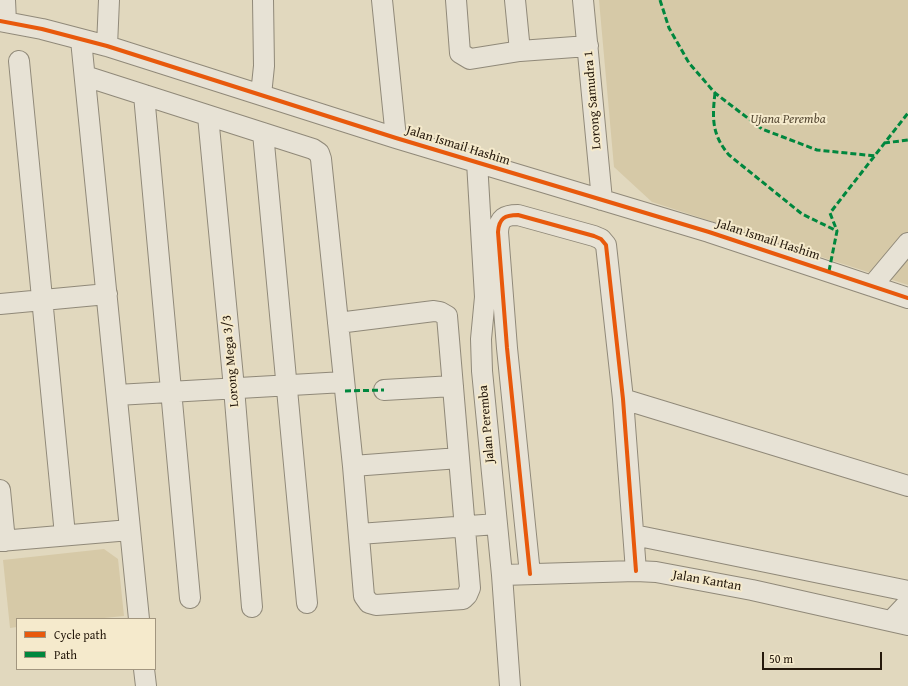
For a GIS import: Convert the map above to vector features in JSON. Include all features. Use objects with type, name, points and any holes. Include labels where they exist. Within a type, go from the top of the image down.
[{"type":"street","points":[[3,21],[5,0]]},
{"type":"street","points":[[107,46],[109,0]]},
{"type":"street","points":[[261,94],[264,66],[263,0]]},
{"type":"street","points":[[382,0],[396,138]]},
{"type":"street","points":[[456,0],[460,52],[470,59],[520,52],[588,46]]},
{"type":"street","points":[[515,0],[520,52]]},
{"type":"street","name":"Lorong Samudra 1","points":[[583,0],[602,200]]},
{"type":"street","name":"Jalan Ismail Hashim","points":[[3,21],[107,46],[396,138],[709,232],[908,298]]},
{"type":"street","points":[[81,40],[139,618]]},
{"type":"street","points":[[19,60],[65,535]]},
{"type":"street","points":[[84,76],[313,148],[319,152],[322,159],[338,323],[353,466],[364,596],[368,604],[376,605],[463,599],[467,595],[470,588],[447,316],[440,312],[434,311],[338,323]]},
{"type":"street","points":[[144,95],[190,598]]},
{"type":"street","name":"Lorong Mega 3/3","points":[[208,116],[234,388],[252,608]]},
{"type":"street","points":[[262,133],[307,604]]},
{"type":"street","name":"Jalan Peremba","points":[[477,162],[485,297],[481,339],[482,371],[502,575],[510,686]]},
{"type":"street","points":[[530,574],[507,348],[498,232],[498,224],[501,218],[509,215],[518,215],[601,239],[606,245],[623,399],[636,571]]},
{"type":"street","points":[[872,286],[908,243]]},
{"type":"street","points":[[0,304],[107,294]]},
{"type":"street","points":[[117,395],[344,382]]},
{"type":"street","points":[[384,390],[453,386]]},
{"type":"street","points":[[623,399],[908,486]]},
{"type":"street","points":[[353,466],[459,458]]},
{"type":"street","points":[[0,490],[2,541],[130,530]]},
{"type":"street","points":[[359,534],[497,524]]},
{"type":"street","points":[[634,535],[908,591]]},
{"type":"street","name":"Jalan Kantan","points":[[502,575],[636,571],[656,572],[752,590],[899,623]]},
{"type":"street","points":[[899,623],[908,603]]},
{"type":"street","points":[[144,670],[146,686]]},
{"type":"green space","name":"Ujana Peremba","points":[[599,0],[908,0],[908,285],[652,202],[614,167]]},
{"type":"green space","points":[[104,549],[118,559],[124,616],[104,618],[16,618],[16,627],[10,628],[3,560]]},
{"type":"marked path","points":[[660,0],[669,28],[689,63],[715,93],[762,129],[817,150],[876,156]]},
{"type":"marked path","points":[[715,93],[714,126],[719,141],[729,155],[802,214],[837,231]]},
{"type":"marked path","points":[[829,271],[837,231],[830,213],[908,113]]},
{"type":"marked path","points":[[884,143],[908,140]]},
{"type":"marked path","points":[[345,391],[384,390]]},
{"type":"cycle path","points":[[0,21],[42,29],[107,46],[396,138],[709,232],[908,298]]},
{"type":"cycle path","points":[[530,574],[507,348],[498,232],[501,220],[513,215],[518,215],[594,236],[601,239],[606,245],[623,399],[636,571]]}]
